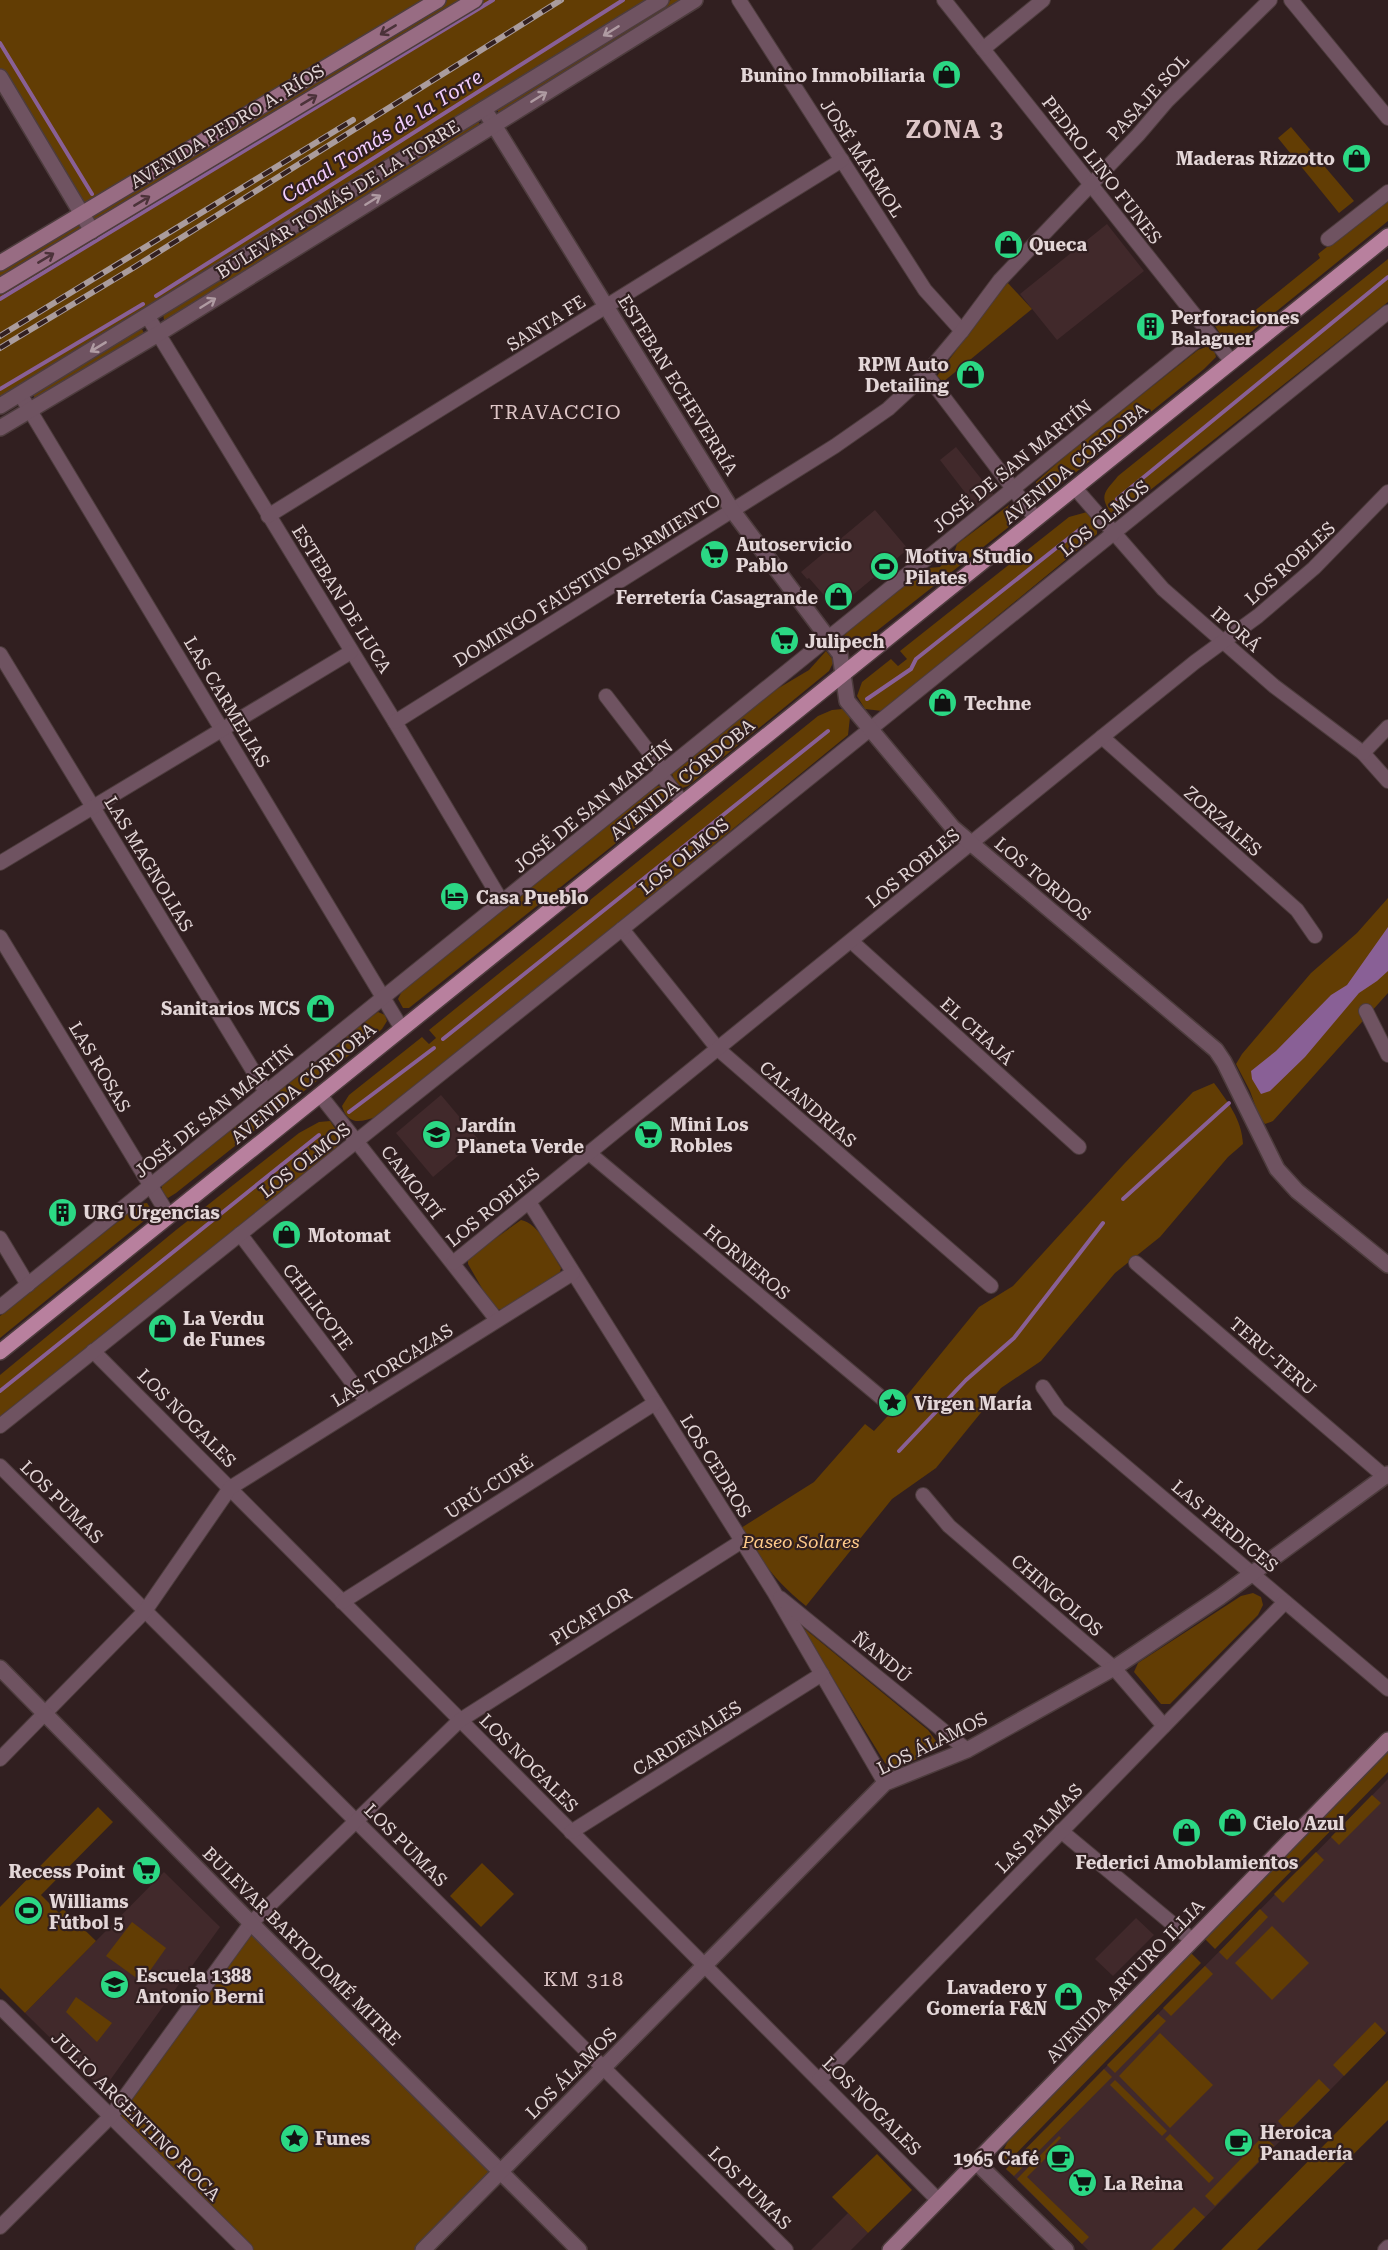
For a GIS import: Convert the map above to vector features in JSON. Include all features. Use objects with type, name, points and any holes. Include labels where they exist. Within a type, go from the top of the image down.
[{"type":"main road","name":"AVENIDA PEDRO A. RÍOS","points":[[0,263],[438,0]]},
{"type":"main road","name":"AVENIDA PEDRO A. RÍOS","points":[[0,286],[475,0]]},
{"type":"main road","name":"AVENIDA CÓRDOBA","points":[[0,1352],[1388,236]]},
{"type":"main road","name":"AVENIDA ARTURO ILLIA","points":[[890,2250],[1388,1740]]},
{"type":"street","name":"BULEVAR TOMÁS DE LA TORRE","points":[[0,406],[661,0]]},
{"type":"street","name":"BULEVAR TOMÁS DE LA TORRE","points":[[0,428],[158,334],[695,0]]},
{"type":"street","name":"JOSÉ MÁRMOL","points":[[739,0],[925,290],[962,331]]},
{"type":"street","name":"PEDRO LINO FUNES","points":[[944,0],[1232,362]]},
{"type":"street","points":[[983,50],[1044,0]]},
{"type":"street","name":"PASAJE SOL","points":[[962,331],[1000,280],[1138,135],[1167,101],[1270,0]]},
{"type":"street","points":[[1291,0],[1388,118]]},
{"type":"street","points":[[0,78],[92,231]]},
{"type":"street","name":"ESTEBAN ECHEVERRÍA","points":[[484,109],[732,510],[840,654],[843,675]]},
{"type":"street","name":"SANTA FE","points":[[268,516],[842,160]]},
{"type":"street","points":[[1328,239],[1388,192]]},
{"type":"street","name":"LOS OLMOS","points":[[0,1426],[1388,312]]},
{"type":"street","name":"ESTEBAN DE LUCA","points":[[148,317],[502,902]]},
{"type":"street","name":"DOMINGO FAUSTINO SARMIENTO","points":[[395,722],[835,446],[888,409],[926,374],[962,331]]},
{"type":"street","name":"JOSÉ DE SAN MARTÍN","points":[[0,1307],[1207,332]]},
{"type":"street","points":[[926,374],[1036,519]]},
{"type":"street","name":"LAS CARMELIAS","points":[[20,394],[402,1029]]},
{"type":"street","name":"IPORÁ","points":[[1075,488],[1163,589],[1222,642],[1363,753],[1388,781]]},
{"type":"street","name":"LOS ROBLES","points":[[453,1263],[1101,737],[1258,616],[1314,568],[1388,492]]},
{"type":"street","points":[[0,862],[351,652]]},
{"type":"street","name":"LAS MAGNOLIAS","points":[[0,654],[266,1092]]},
{"type":"street","name":"LOS TORDOS","points":[[843,675],[847,701],[953,828],[1216,1050],[1277,1169],[1297,1191],[1388,1266]]},
{"type":"street","points":[[606,696],[659,765],[683,803]]},
{"type":"street","points":[[1363,753],[1388,727]]},
{"type":"street","name":"ZORZALES","points":[[1101,737],[1297,910],[1315,936]]},
{"type":"street","name":"CALANDRIAS","points":[[622,929],[718,1049],[991,1286]]},
{"type":"street","name":"LAS ROSAS","points":[[0,938],[169,1216]]},
{"type":"street","name":"EL CHAJÁ","points":[[851,941],[1079,1147]]},
{"type":"street","points":[[1366,1011],[1388,1055]]},
{"type":"street","name":"CAMOATÍ","points":[[321,1095],[497,1320]]},
{"type":"street","name":"HORNEROS","points":[[589,1153],[883,1399]]},
{"type":"street","name":"LOS CEDROS","points":[[529,1202],[774,1593],[885,1784]]},
{"type":"street","name":"CHILICOTE","points":[[240,1234],[367,1402]]},
{"type":"street","points":[[0,1238],[28,1285]]},
{"type":"street","name":"TERU-TERU","points":[[1136,1263],[1387,1475]]},
{"type":"street","name":"LAS TORCAZAS","points":[[230,1488],[573,1273]]},
{"type":"street","name":"LOS NOGALES","points":[[93,1351],[938,2200]]},
{"type":"street","name":"LAS PERDICES","points":[[1043,1387],[1059,1410],[1388,1689]]},
{"type":"street","name":"URÚ-CURÉ","points":[[342,1602],[655,1403]]},
{"type":"street","name":"LOS PUMAS","points":[[0,1466],[786,2250]]},
{"type":"street","name":"LOS ÁLAMOS","points":[[423,2250],[885,1784],[967,1750],[1114,1668],[1253,1573],[1387,1475]]},
{"type":"street","points":[[0,1759],[145,1611],[230,1488]]},
{"type":"street","name":"CHINGOLOS","points":[[924,1495],[949,1526],[1114,1668],[1164,1726]]},
{"type":"street","name":"PICAFLOR","points":[[0,2227],[111,2115],[251,1923],[459,1720],[742,1541]]},
{"type":"street","name":"ÑANDÚ","points":[[774,1593],[967,1750]]},
{"type":"street","name":"LAS PALMAS","points":[[819,2080],[1285,1602]]},
{"type":"street","name":"BULEVAR BARTOLOMÉ MITRE","points":[[0,1668],[251,1923],[579,2250]]},
{"type":"street","name":"CARDENALES","points":[[571,1832],[822,1674]]},
{"type":"street","points":[[1061,1831],[1192,1940]]},
{"type":"street","name":"JULIO ARGENTINO ROCA","points":[[0,2007],[246,2250]]},
{"type":"street","points":[[976,2162],[1066,2250]]},
{"type":"shaded area","points":[[1107,224],[1144,271],[1057,340],[1020,294]]},
{"type":"shaded area","points":[[956,447],[994,495],[977,508],[940,460]]},
{"type":"shaded area","points":[[875,510],[908,549],[836,609],[801,572]]},
{"type":"shaded area","points":[[1388,927],[1388,971],[1359,993],[1305,1057],[1270,1091],[1261,1094],[1252,1079],[1251,1071],[1276,1051],[1331,995],[1347,985]]},
{"type":"shaded area","name":"Jardín Planeta Verde","points":[[441,1095],[478,1139],[433,1177],[396,1133]]},
{"type":"shaded area","points":[[1388,1779],[1388,2031],[1173,2250],[1088,2250],[1006,2169]]},
{"type":"shaded area","name":"Escuela 1388 Antonio Berni","points":[[164,1872],[220,1927],[103,2090],[25,2013]]},
{"type":"shaded area","points":[[1136,1918],[1154,1935],[1113,1976],[1095,1959]]},
{"type":"shaded area","points":[[848,2213],[868,2233],[851,2250],[811,2250]]},
{"type":"green space","points":[[0,0],[661,0],[0,406],[0,263],[82,214],[0,77]]},
{"type":"green space","points":[[671,0],[688,0],[498,114],[498,107]]},
{"type":"green space","points":[[478,121],[480,125],[167,321],[164,320],[163,313]]},
{"type":"green space","points":[[1291,127],[1354,201],[1339,213],[1278,138]]},
{"type":"green space","points":[[1388,199],[1388,221],[1241,340],[1232,342],[1221,335],[1215,326],[1225,318],[1242,321],[1320,258],[1318,254]]},
{"type":"green space","points":[[1388,259],[1388,302],[1125,510],[1111,513],[1104,497],[1118,476]]},
{"type":"green space","points":[[1007,282],[1032,309],[943,382],[937,376]]},
{"type":"green space","points":[[142,329],[144,333],[142,337],[37,400],[34,399],[34,392]]},
{"type":"green space","points":[[1208,346],[1214,349],[1216,357],[1204,369],[1054,490],[1041,494],[1036,491],[1036,482],[1072,450],[1198,350]]},
{"type":"green space","points":[[1009,505],[1019,517],[1010,526],[864,641],[853,648],[844,645],[843,637],[853,626],[928,568],[940,567],[955,550],[957,544]]},
{"type":"green space","points":[[1087,512],[1097,521],[1097,534],[882,711],[865,709],[857,696],[862,682],[891,659],[898,666],[907,659],[900,651],[1069,517]]},
{"type":"green space","points":[[826,651],[834,661],[829,671],[688,786],[682,788],[676,783],[672,774],[777,689],[809,670]]},
{"type":"green space","points":[[842,709],[850,717],[848,735],[482,1034],[376,1117],[356,1121],[348,1117],[342,1106],[349,1095],[422,1037],[429,1044],[436,1038],[429,1030],[818,716],[832,710]]},
{"type":"green space","points":[[658,786],[665,787],[672,794],[670,800],[409,1008],[403,1008],[398,999],[402,991]]},
{"type":"green space","points":[[1388,898],[1388,993],[1273,1121],[1265,1124],[1259,1116],[1250,1091],[1236,1064],[1311,973],[1357,933]]},
{"type":"green space","points":[[378,1012],[385,1015],[387,1021],[369,1041],[357,1032],[351,1038],[357,1045],[357,1049],[176,1193],[168,1198],[161,1192],[162,1186],[201,1153]]},
{"type":"green space","name":"Paseo Solares","points":[[1214,1083],[1237,1119],[1243,1144],[1228,1157],[1160,1237],[1115,1273],[1041,1361],[1001,1388],[936,1468],[892,1499],[806,1606],[769,1570],[741,1528],[814,1482],[865,1424],[874,1431],[908,1394],[979,1307],[1013,1286],[1193,1092]]},
{"type":"green space","points":[[330,1121],[340,1136],[338,1146],[157,1294],[0,1418],[0,1375],[176,1230],[299,1133],[319,1122]]},
{"type":"green space","points":[[147,1203],[153,1212],[145,1220],[0,1338],[0,1316],[140,1204]]},
{"type":"green space","points":[[521,1220],[534,1227],[539,1233],[561,1268],[560,1272],[503,1310],[496,1309],[468,1264],[468,1258]]},
{"type":"green space","points":[[1253,1593],[1261,1597],[1263,1605],[1258,1615],[1170,1704],[1161,1704],[1134,1672],[1138,1663],[1241,1596]]},
{"type":"green space","points":[[800,1625],[928,1730],[936,1741],[935,1751],[894,1769],[885,1763]]},
{"type":"green space","points":[[1388,1752],[1388,1772],[1215,1949],[1205,1939]]},
{"type":"green space","points":[[1372,1795],[1381,1803],[1339,1845],[1331,1837]]},
{"type":"green space","name":"Williams Fútbol 5","points":[[98,1807],[113,1822],[41,1895],[59,1913],[63,1909],[96,1941],[25,2013],[0,1988],[0,1907]]},
{"type":"green space","points":[[1316,1852],[1324,1860],[1283,1903],[1274,1894]]},
{"type":"green space","points":[[482,1863],[514,1894],[481,1927],[450,1896]]},
{"type":"green space","points":[[1260,1909],[1268,1917],[1227,1960],[1219,1952]]},
{"type":"green space","points":[[132,1922],[166,1948],[142,1982],[106,1956]]},
{"type":"green space","points":[[251,1923],[501,2172],[423,2250],[246,2250],[111,2116]]},
{"type":"green space","points":[[1272,1926],[1309,1963],[1272,2000],[1235,1963]]},
{"type":"green space","points":[[1191,1953],[1201,1963],[1008,2162],[1001,2155],[1009,2139]]},
{"type":"green space","points":[[1205,1966],[1213,1974],[1171,2016],[1163,2008]]},
{"type":"green space","points":[[76,1997],[112,2023],[97,2042],[66,2012]]},
{"type":"green space","points":[[1158,2014],[1166,2021],[1115,2073],[1107,2065]]},
{"type":"green space","points":[[1375,2022],[1386,2033],[1344,2076],[1333,2065]]},
{"type":"green space","points":[[1160,2033],[1213,2085],[1170,2128],[1119,2076]]},
{"type":"green space","points":[[1104,2069],[1112,2077],[1014,2176],[1006,2169]]},
{"type":"green space","points":[[1319,2079],[1330,2090],[1288,2132],[1278,2121]]},
{"type":"green space","points":[[1115,2080],[1167,2131],[1162,2136],[1110,2085]]},
{"type":"green space","points":[[1388,2080],[1388,2120],[1257,2250],[1221,2250]]},
{"type":"green space","points":[[1170,2134],[1214,2178],[1209,2183],[1165,2139]]},
{"type":"green space","points":[[1264,2135],[1274,2146],[1215,2206],[1205,2196]]},
{"type":"green space","points":[[1059,2136],[1061,2138],[1045,2154],[1047,2157],[1027,2177],[1089,2237],[1082,2244],[1017,2179]]},
{"type":"green space","points":[[877,2154],[912,2190],[868,2233],[832,2197]]},
{"type":"green space","points":[[1194,2207],[1205,2217],[1173,2250],[1151,2250]]},
{"type":"waterway","points":[[0,299],[493,0]]},
{"type":"waterway","name":"Canal Tomás de la Torre","points":[[156,296],[623,0]]},
{"type":"waterway","points":[[0,43],[92,194]]},
{"type":"waterway","points":[[1117,499],[1388,277]]},
{"type":"waterway","name":"Canal Tomás de la Torre","points":[[0,389],[143,304]]},
{"type":"waterway","points":[[867,699],[911,669],[916,659],[1079,530]]},
{"type":"waterway","points":[[443,1039],[828,731]]},
{"type":"waterway","points":[[349,1112],[434,1048]]},
{"type":"waterway","points":[[1123,1199],[1229,1103]]},
{"type":"waterway","points":[[0,1391],[319,1135]]},
{"type":"waterway","points":[[899,1451],[966,1380],[1014,1338],[1103,1223]]},
{"type":"railway","points":[[0,348],[133,268],[561,0]]},
{"type":"railway","points":[[0,336],[353,120]]},
{"type":"place","name":"Bunino Inmobiliaria","points":[[946,75]]},
{"type":"place","name":"Maderas Rizzotto","points":[[1356,158]]},
{"type":"place","name":"Queca","points":[[1008,244]]},
{"type":"place","name":"Perforaciones Balaguer","points":[[1150,327]]},
{"type":"place","name":"RPM Auto Detailing","points":[[970,374]]},
{"type":"place","name":"Autoservicio Pablo","points":[[715,554]]},
{"type":"place","name":"Motiva Studio Pilates","points":[[884,566]]},
{"type":"place","name":"Ferretería Casagrande","points":[[839,597]]},
{"type":"place","name":"Julipech","points":[[784,641]]},
{"type":"place","name":"Techne","points":[[943,703]]},
{"type":"place","name":"Casa Pueblo","points":[[455,897]]},
{"type":"place","name":"Sanitarios MCS","points":[[321,1008]]},
{"type":"place","name":"Mini Los Robles","points":[[649,1134]]},
{"type":"place","name":"Jardín Planeta Verde","points":[[436,1135]]},
{"type":"place","name":"URG Urgencias","points":[[62,1212]]},
{"type":"place","name":"Motomat","points":[[287,1235]]},
{"type":"place","name":"La Verdu de Funes","points":[[162,1328]]},
{"type":"place","name":"Virgen María","points":[[893,1403]]},
{"type":"place","name":"Cielo Azul","points":[[1232,1823]]},
{"type":"place","name":"Federici Amoblamientos","points":[[1187,1833]]},
{"type":"place","name":"Recess Point","points":[[146,1871]]},
{"type":"place","name":"Williams Fútbol 5","points":[[28,1911]]},
{"type":"place","name":"Escuela 1388 Antonio Berni","points":[[115,1985]]},
{"type":"place","name":"Lavadero y Gomería F&N","points":[[1068,1997]]},
{"type":"place","name":"Funes","points":[[294,2138]]},
{"type":"place","name":"Heroica Panadería","points":[[1239,2142]]},
{"type":"place","name":"1965 Café","points":[[1060,2158]]},
{"type":"place","name":"La Reina","points":[[1083,2183]]},
{"type":"district","name":"ZONA 3","points":[[955,130]]},
{"type":"district","name":"TRAVACCIO","points":[[556,412]]},
{"type":"district","name":"KM 318","points":[[584,1979]]}]
